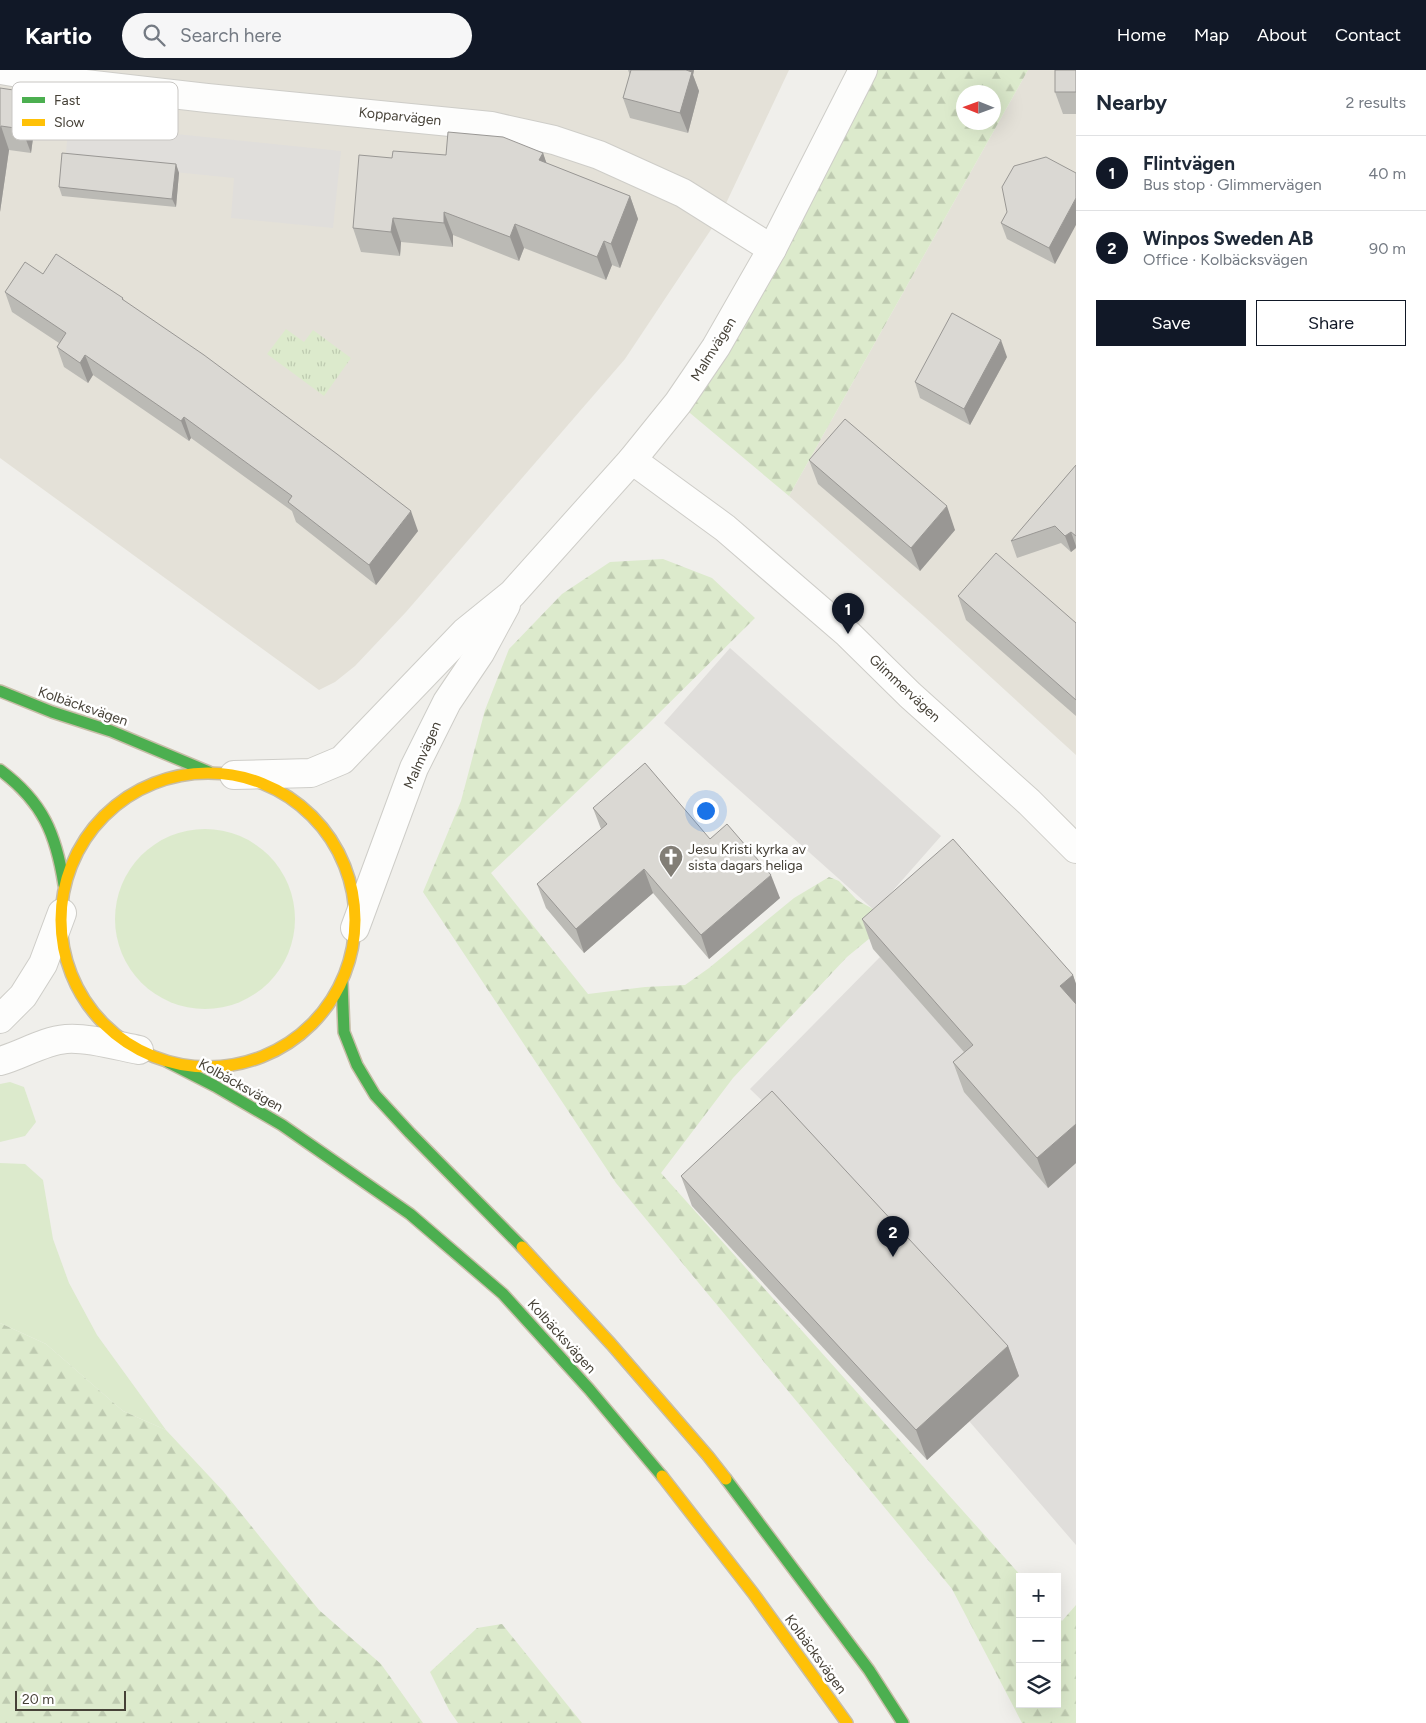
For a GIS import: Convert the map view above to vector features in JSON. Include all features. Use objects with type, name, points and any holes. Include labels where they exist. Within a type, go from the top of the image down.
[{"type":"highway","name":"Kolbäcksvägen","points":[[0,691],[52,712],[111,730],[222,774],[263,784],[290,798],[314,817],[332,841],[346,868],[354,898],[355,928],[342,982]]},
{"type":"highway","points":[[0,770],[11,777],[42,814],[57,847],[63,901],[65,954],[80,993],[106,1026],[139,1050],[168,1062],[197,1067],[227,1066],[256,1060],[283,1047],[307,1030],[326,1008],[342,982]]},
{"type":"highway","points":[[63,901],[75,858],[93,829],[117,805],[145,787],[177,776],[222,774]]},
{"type":"highway","points":[[342,982],[344,1032],[357,1065],[375,1095],[526,1251],[611,1344],[708,1456],[868,1670],[903,1723]]},
{"type":"highway","name":"Kolbäcksvägen","points":[[168,1062],[215,1086],[290,1131],[410,1214],[503,1294],[590,1389],[672,1487],[753,1593],[847,1723]]},
{"type":"street","name":"Kopparvägen","points":[[1,70],[71,82]]},
{"type":"street","name":"Malmvägen","points":[[222,774],[311,773],[342,760],[465,632],[512,594],[632,460],[678,403],[716,347],[772,249],[863,70]]},
{"type":"street","name":"Kopparvägen","points":[[178,94],[491,126],[554,140],[599,155],[683,193],[772,249]]},
{"type":"street","name":"Glimmervägen","points":[[632,460],[725,528],[848,634],[910,695],[1029,802],[1076,849]]},
{"type":"street","name":"Malmvägen","points":[[355,928],[414,768],[446,702],[480,653],[512,594]]},
{"type":"street","points":[[0,1019],[23,996],[43,964],[63,901]]},
{"type":"street","points":[[0,1061],[16,1057],[36,1047],[66,1039],[97,1041],[139,1050]]},
{"type":"shaded area","points":[[0,70],[789,70],[720,216],[625,359],[406,612],[355,666],[335,682],[319,690],[0,458]]},
{"type":"shaded area","points":[[1028,70],[1076,70],[1076,755],[789,496],[994,130],[1001,130],[1001,118]]},
{"type":"shaded area","points":[[178,134],[341,151],[333,228],[231,218],[234,178],[65,161],[67,140],[178,140]]},
{"type":"shaded area","points":[[730,648],[941,836],[875,911],[664,723]]},
{"type":"shaded area","points":[[880,957],[984,1074],[1076,1163],[1076,1545],[969,1421],[1019,1375],[783,1121],[750,1089]]},
{"type":"green space","points":[[863,70],[1028,70],[1001,118],[1001,85],[956,85],[956,130],[994,130],[789,496],[678,403]]},
{"type":"green space","points":[[286,329],[304,342],[313,330],[351,358],[324,396],[267,354]]},
{"type":"green space","points":[[663,559],[712,578],[755,618],[646,726],[491,873],[588,994],[645,987],[685,985],[709,968],[794,898],[829,877],[839,881],[857,900],[873,909],[870,938],[847,957],[733,1078],[661,1173],[1018,1573],[1016,1573],[1016,1708],[1061,1708],[1061,1620],[1076,1605],[1076,1723],[1022,1723],[952,1589],[616,1183],[423,892],[461,801],[485,710],[509,649],[562,594],[610,562]]},
{"type":"green space","points":[[205,829],[223,831],[239,836],[255,844],[274,862],[280,869],[291,893],[295,919],[293,937],[288,953],[280,969],[262,988],[255,994],[231,1005],[205,1009],[187,1007],[171,1002],[155,994],[136,976],[130,969],[119,945],[115,919],[117,901],[122,885],[130,869],[148,850],[155,844],[179,833]]},
{"type":"green space","points":[[10,1082],[24,1087],[36,1122],[25,1136],[0,1142],[0,1084]]},
{"type":"green space","points":[[0,1163],[25,1164],[43,1180],[53,1239],[69,1283],[97,1335],[166,1430],[123,1411],[46,1344],[0,1323]]},
{"type":"green space","points":[[0,1323],[46,1344],[123,1411],[166,1430],[223,1491],[319,1610],[381,1664],[423,1723],[0,1723]]},
{"type":"green space","points":[[502,1624],[582,1723],[458,1723],[449,1710],[430,1672],[477,1628]]},
{"type":"building","points":[[631,70],[686,70],[692,72],[680,113],[623,98]]},
{"type":"building","points":[[1055,70],[1076,70],[1076,92],[1055,92]]},
{"type":"building","points":[[0,88],[12,90],[12,128],[1,126],[0,130]]},
{"type":"building","points":[[448,132],[503,137],[543,153],[539,160],[630,196],[611,244],[604,241],[597,257],[515,224],[510,237],[444,212],[444,223],[393,218],[391,232],[353,228],[359,155],[392,158],[393,151],[446,155]]},
{"type":"building","points":[[62,153],[176,164],[172,199],[59,187]]},
{"type":"building","points":[[1046,157],[1076,173],[1076,198],[1049,248],[1001,223],[1007,212],[1002,187],[1014,166]]},
{"type":"building","points":[[56,254],[204,355],[411,511],[369,565],[288,502],[292,496],[184,417],[181,421],[85,355],[80,363],[57,347],[66,333],[5,292],[25,262],[43,274]]},
{"type":"building","points":[[952,313],[1001,340],[964,409],[915,382]]},
{"type":"building","points":[[845,419],[947,506],[911,548],[809,460]]},
{"type":"building","points":[[1076,465],[1076,536],[1071,532],[1065,536],[1055,526],[1011,541]]},
{"type":"building","points":[[996,553],[1076,623],[1076,700],[958,596]]},
{"type":"building","name":"Jesu Kristi kyrka av sista dagars heliga","points":[[645,763],[710,839],[727,824],[771,875],[701,935],[644,869],[576,929],[537,884],[607,824],[593,808]]},
{"type":"building","points":[[953,839],[1073,975],[1060,986],[1076,1004],[1076,1124],[1037,1158],[953,1062],[973,1045],[862,919]]},
{"type":"building","points":[[772,1091],[1008,1346],[916,1430],[681,1176]]},
{"type":"traffic: fast","points":[[0,691],[52,712],[111,731],[209,772]]},
{"type":"traffic: fast","points":[[0,770],[27,794],[45,820],[57,850],[64,885]]},
{"type":"traffic: fast","points":[[342,982],[344,1032],[357,1065],[375,1095],[522,1247]]},
{"type":"traffic: fast","points":[[168,1062],[215,1086],[282,1125],[410,1214],[503,1294],[589,1389],[662,1476]]},
{"type":"traffic: fast","points":[[726,1479],[869,1670],[903,1723]]},
{"type":"traffic: slow","points":[[208,773],[237,776],[264,785],[289,798],[312,816],[330,839],[343,864],[352,891],[355,920],[352,949],[343,976],[330,1001],[312,1024],[289,1042],[264,1055],[237,1064],[208,1067],[179,1064],[152,1055],[127,1042],[104,1024],[86,1001],[73,976],[64,949],[61,920],[64,891],[73,864],[86,839],[104,816],[127,798],[152,785],[179,776],[208,773]]},
{"type":"traffic: slow","points":[[522,1247],[611,1344],[726,1479]]},
{"type":"traffic: slow","points":[[662,1476],[753,1593],[847,1723]]},
{"type":"place","name":"Flintvägen","points":[[848,634]]},
{"type":"place","name":"Jesu Kristi kyrka av sista dagars heliga","points":[[671,878]]},
{"type":"place","name":"Winpos Sweden AB","points":[[893,1257]]}]
